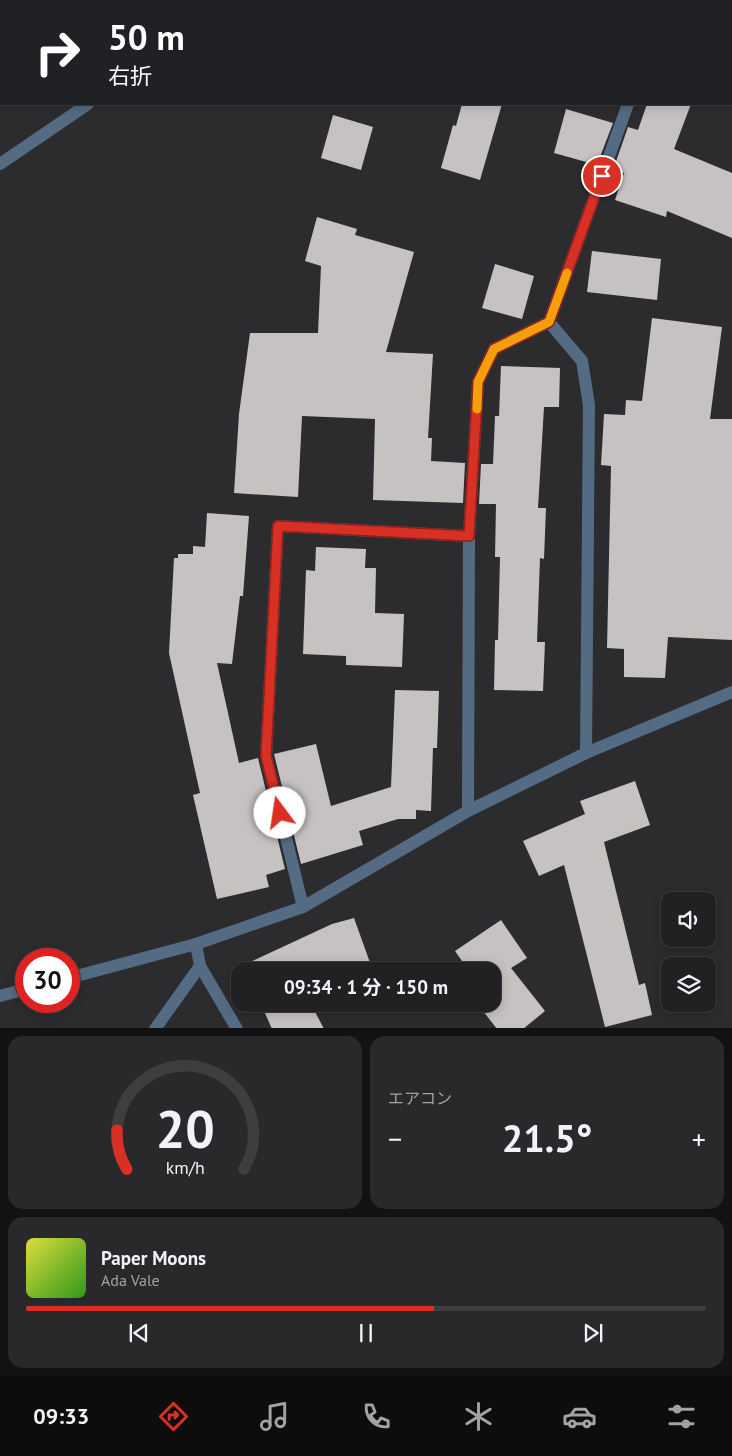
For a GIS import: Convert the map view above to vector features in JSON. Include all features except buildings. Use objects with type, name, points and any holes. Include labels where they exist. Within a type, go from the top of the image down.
[{"type":"street","points":[[0,164],[87,105]]},
{"type":"street","points":[[468,811],[469,536],[478,382],[494,349],[549,322],[628,105]]},
{"type":"street","points":[[549,322],[582,361],[589,405],[586,753]]},
{"type":"street","points":[[303,907],[266,756],[278,526],[469,536]]},
{"type":"street","points":[[80,975],[196,944],[303,907],[468,811],[586,753],[732,692]]},
{"type":"street","points":[[196,944],[200,966],[237,1028]]},
{"type":"street","points":[[155,1028],[200,966]]},
{"type":"street","points":[[0,996],[15,992]]},
{"type":"slow traffic","points":[[477,409],[478,382],[494,349],[549,322],[567,273]]},
{"type":"route","points":[[280,813],[266,756],[278,526],[469,536],[478,382],[494,349],[549,322],[602,176]]}]
